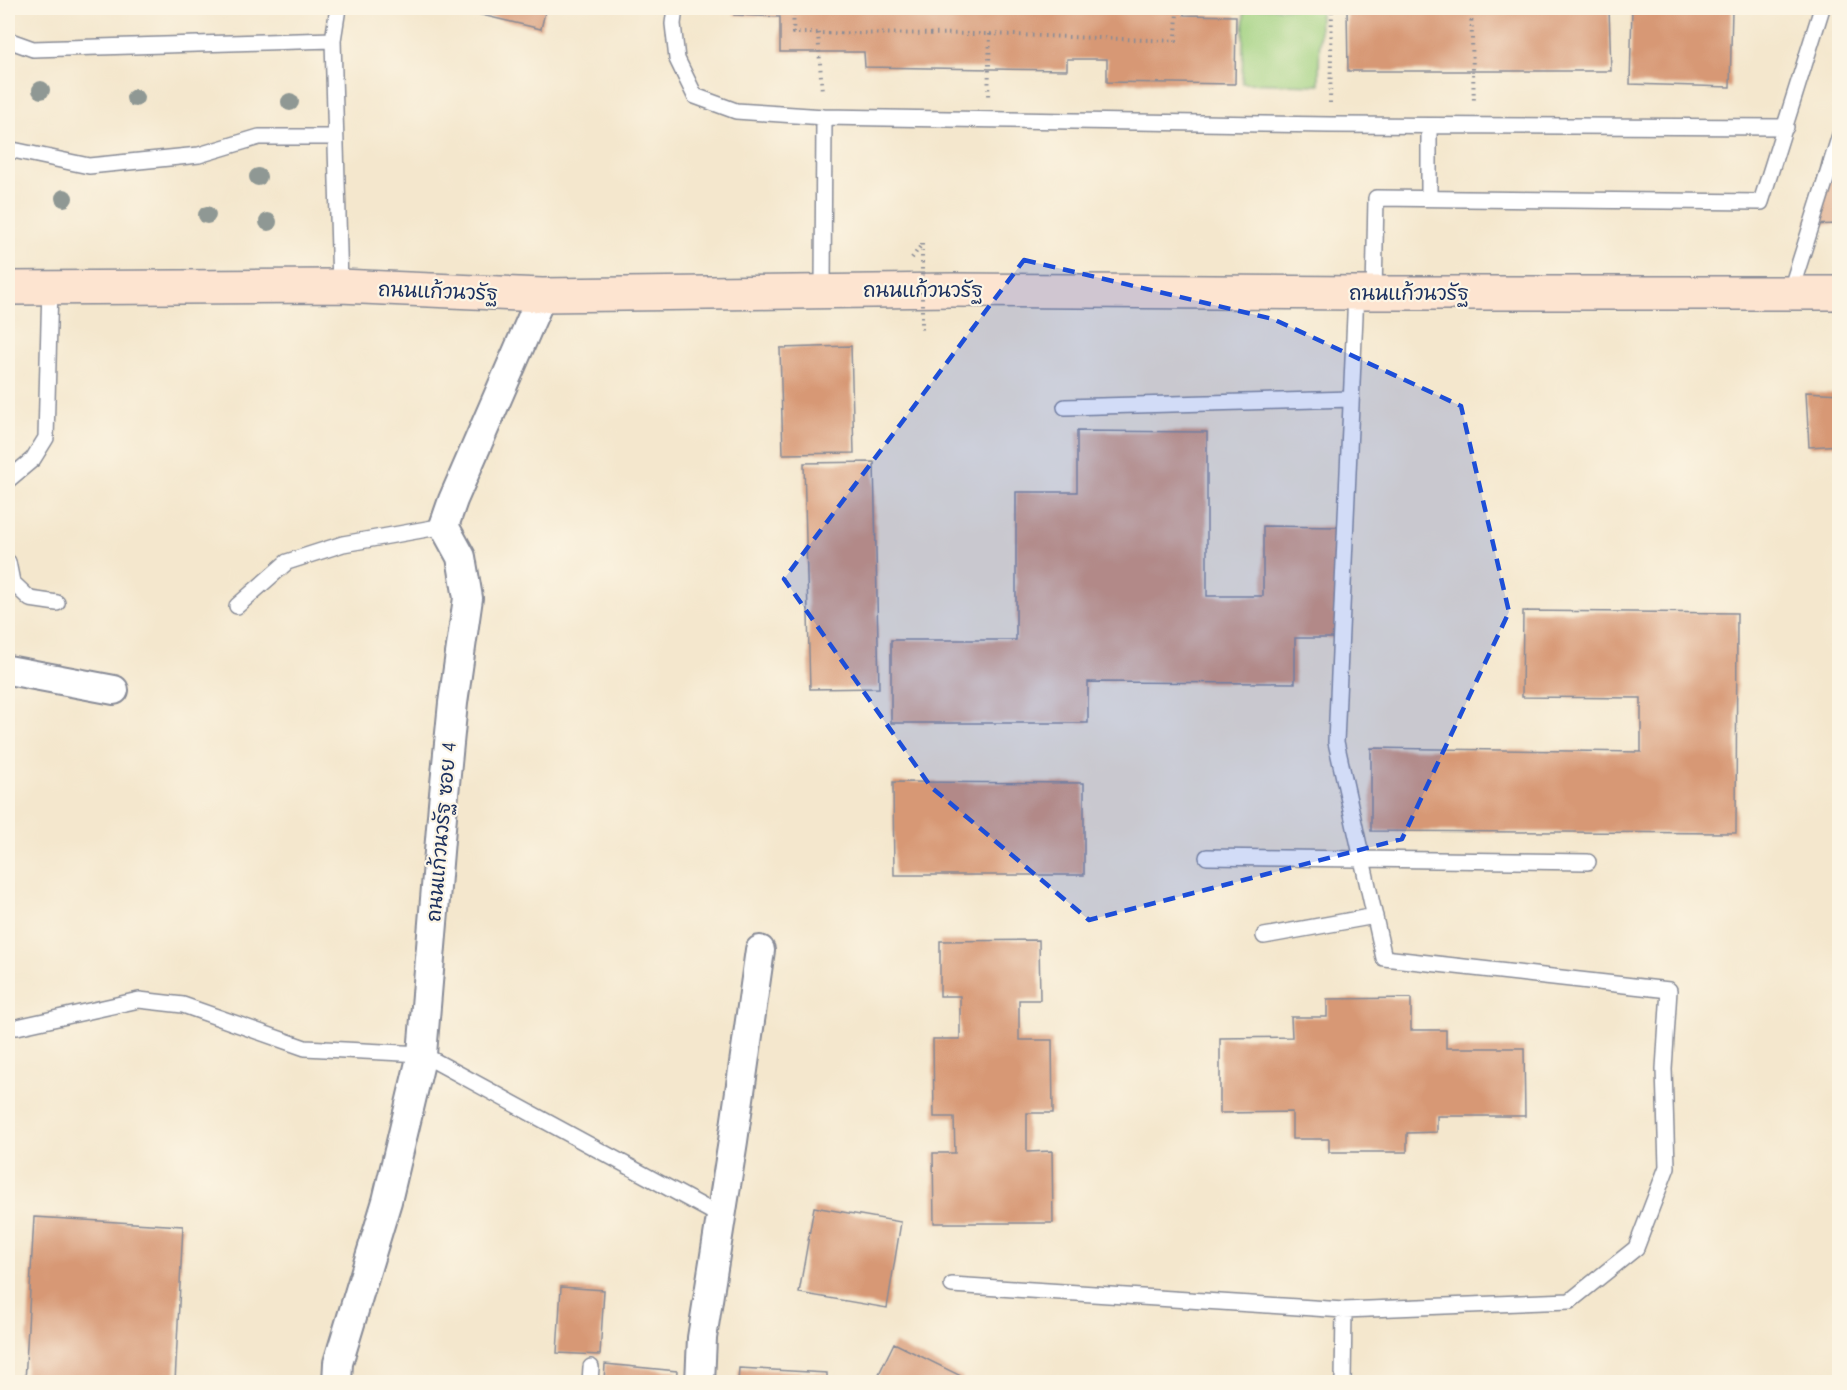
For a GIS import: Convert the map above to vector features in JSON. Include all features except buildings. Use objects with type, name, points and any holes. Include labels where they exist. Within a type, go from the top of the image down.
[{"type":"street","name":"ถนนแก้วนวรัฐ","points":[[8,288],[340,286],[542,295],[823,290],[1839,293]]},
{"type":"street","points":[[444,526],[453,500],[542,295]]},
{"type":"street","name":"ถนนแก้วนวรัฐ ซอย 4","points":[[337,1383],[338,1364],[387,1201],[422,1054],[445,782],[453,703],[468,598],[460,557],[444,526]]},
{"type":"street","points":[[8,669],[114,690]]},
{"type":"street","points":[[700,1383],[702,1338],[722,1217],[760,950]]},
{"type":"lane","points":[[338,8],[333,40],[340,286]]},
{"type":"lane","points":[[675,8],[673,24],[677,59],[695,96],[736,111],[824,117],[988,120],[1429,126],[1786,127]]},
{"type":"lane","points":[[952,1285],[1344,1310],[1570,1301],[1636,1248],[1667,1167],[1664,1069],[1669,990],[1384,958],[1336,742],[1351,399],[1377,198],[1761,202],[1822,8]]},
{"type":"lane","points":[[8,40],[33,49],[333,40]]},
{"type":"lane","points":[[823,290],[824,117]]},
{"type":"lane","points":[[1429,126],[1429,198]]},
{"type":"lane","points":[[1790,294],[1839,135]]},
{"type":"lane","points":[[8,149],[89,166],[199,155],[259,137],[335,137]]},
{"type":"lane","points":[[8,480],[33,459],[46,438],[50,286]]},
{"type":"lane","points":[[1065,407],[1351,399]]},
{"type":"lane","points":[[237,606],[287,562],[343,544],[444,526]]},
{"type":"lane","points":[[8,562],[12,582],[30,599],[57,603]]},
{"type":"lane","points":[[1207,857],[1588,862]]},
{"type":"lane","points":[[1263,936],[1375,916]]},
{"type":"lane","points":[[17,1027],[139,1000],[183,1005],[305,1048],[422,1054],[722,1217]]},
{"type":"lane","points":[[1343,1383],[1344,1310]]},
{"type":"lane","points":[[590,1383],[591,1367]]},
{"type":"path","points":[[794,8],[794,33],[990,34],[1176,41],[1177,8]]},
{"type":"path","points":[[1329,125],[1332,8]]},
{"type":"path","points":[[1471,8],[1474,126]]},
{"type":"path","points":[[818,33],[824,117]]},
{"type":"path","points":[[988,120],[990,34]]},
{"type":"path","points":[[922,244],[922,330]]},
{"type":"highlighted area","points":[[1024,260],[1273,319],[1461,406],[1509,612],[1402,839],[1089,920],[931,787],[784,579]]},
{"type":"green space","points":[[1244,8],[1320,8],[1319,85],[1242,83]]}]
